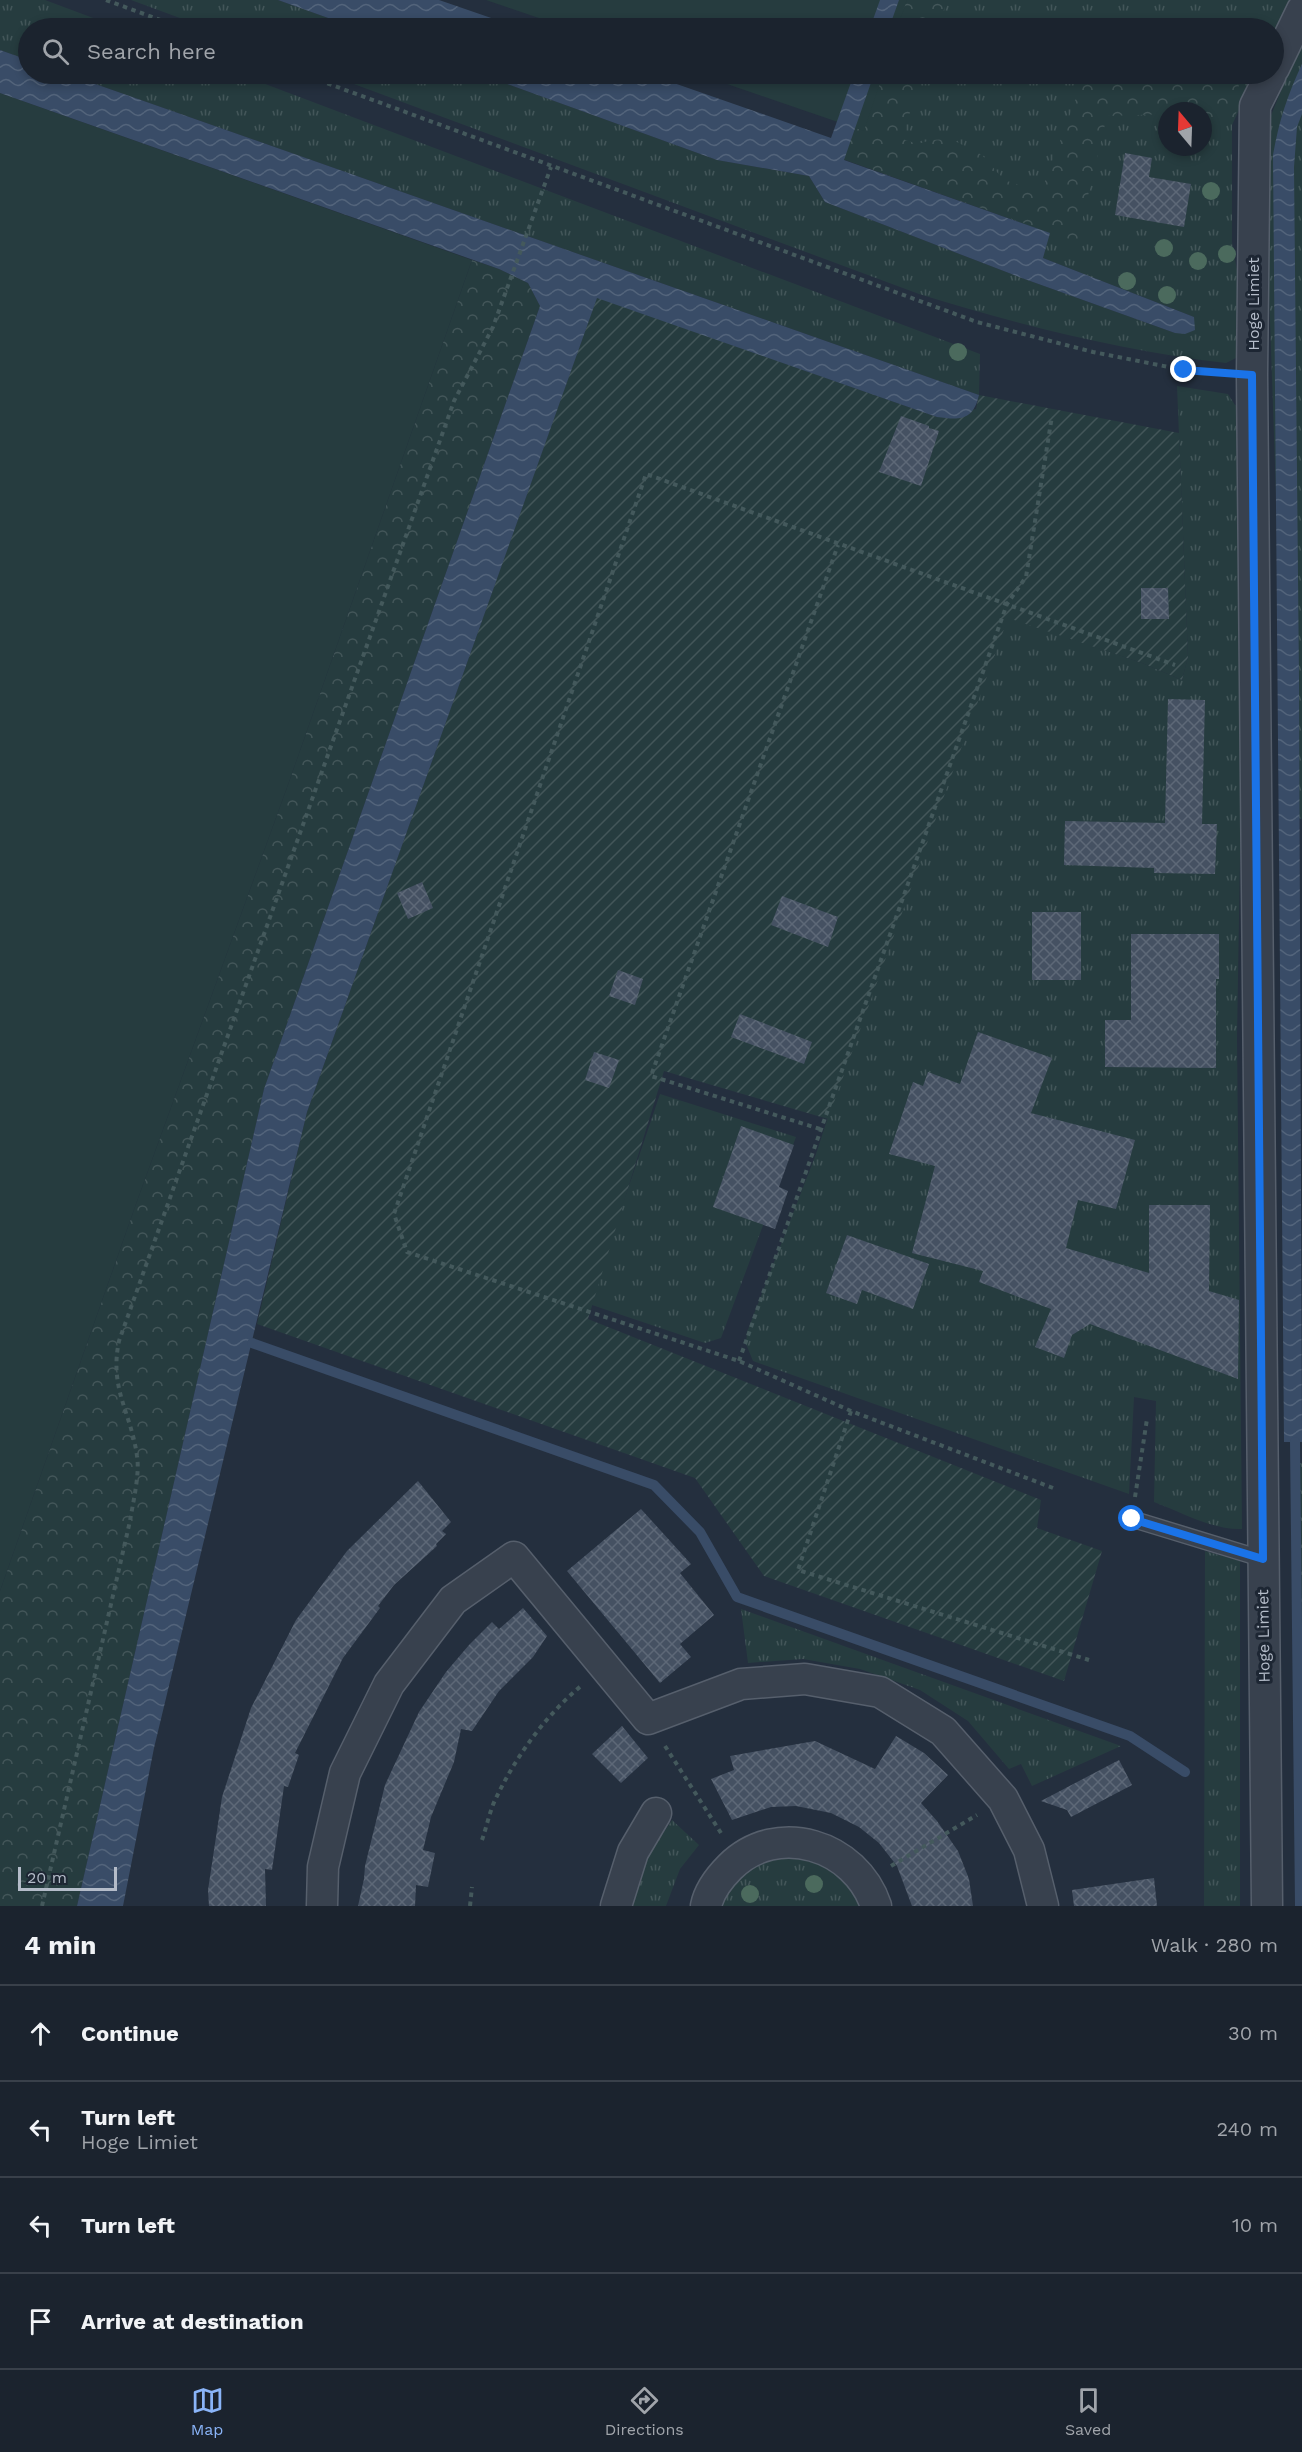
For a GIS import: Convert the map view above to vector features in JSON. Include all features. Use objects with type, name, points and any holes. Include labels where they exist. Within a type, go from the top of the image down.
[{"type":"street","points":[[1284,47],[1302,10]]},
{"type":"street","name":"Hoge Limiet","points":[[1266,84],[1255,106],[1252,375],[1267,1906]]},
{"type":"street","points":[[322,1906],[323,1867],[345,1773],[389,1684],[453,1600],[514,1557],[648,1719],[741,1684],[805,1679],[880,1692],[943,1731],[1003,1799],[1029,1851],[1043,1906]]},
{"type":"street","points":[[616,1906],[633,1852],[657,1813]]},
{"type":"street","points":[[706,1906],[719,1877],[738,1859],[764,1846],[792,1842],[820,1847],[846,1861],[871,1894]]},
{"type":"lane","points":[[1132,1519],[1263,1559]]},
{"type":"path","points":[[106,0],[155,18]]},
{"type":"path","points":[[329,84],[977,322],[1093,352],[1184,370],[1252,375]]},
{"type":"path","points":[[42,1906],[130,1521],[138,1457],[117,1381],[115,1362],[119,1341],[454,401],[488,338],[551,166]]},
{"type":"path","points":[[739,1361],[1007,604],[1026,577],[1052,416]]},
{"type":"path","points":[[1053,1488],[851,1411],[739,1361],[407,1252],[394,1214],[646,474],[1175,665]]},
{"type":"path","points":[[820,1129],[651,1076],[838,545]]},
{"type":"path","points":[[851,1411],[798,1570],[1089,1660]]},
{"type":"path","points":[[1132,1519],[1147,1419]]},
{"type":"path","points":[[482,1840],[496,1797],[525,1748],[558,1705],[604,1666]]},
{"type":"path","points":[[648,1719],[687,1784],[738,1859]]},
{"type":"path","points":[[871,1894],[1003,1799]]},
{"type":"path","points":[[470,1906],[472,1887]]},
{"type":"green space","points":[[0,0],[45,0],[93,18],[18,18],[18,56],[0,50]]},
{"type":"green space","points":[[131,0],[278,0],[328,18],[180,18]]},
{"type":"green space","points":[[486,0],[907,0],[901,18],[539,18]]},
{"type":"green space","points":[[899,0],[1292,0],[1283,18],[893,18]]},
{"type":"green space","points":[[899,0],[947,0],[941,18],[893,18]]},
{"type":"green space","points":[[1302,40],[1302,819],[1287,815],[1265,174],[1267,125]]},
{"type":"green space","points":[[95,84],[265,84],[980,354],[979,395]]},
{"type":"green space","points":[[354,84],[508,84],[717,160],[809,176],[825,202],[1019,277],[1175,333],[1194,317],[1043,258],[1049,233],[843,159],[870,84],[1251,84],[1232,125],[1232,242],[1241,293],[1240,356],[1226,363],[1187,358],[1071,336],[919,294]]},
{"type":"green space","points":[[727,84],[880,84],[864,131]]},
{"type":"green space","points":[[870,84],[920,84],[906,124],[905,140],[918,144],[931,140],[951,139],[982,155],[1004,180],[1041,192],[1081,84],[1238,84],[1239,99],[1232,124],[1212,120],[1212,102],[1158,102],[1158,114],[1107,116],[1077,242],[843,159]]},
{"type":"green space","points":[[0,93],[472,260],[289,782],[136,1204],[0,1591]]},
{"type":"green space","points":[[472,260],[499,269],[528,283],[540,306],[264,1089],[77,1906],[0,1906],[0,1591],[136,1204],[289,782]]},
{"type":"green space","points":[[597,297],[937,417],[976,409],[979,395],[1179,433],[1188,657],[1182,680],[1142,663],[1008,618],[828,1119],[664,1071],[588,1319],[1041,1500],[1037,1528],[1102,1551],[1064,1681],[764,1576],[695,1478],[257,1324],[307,1112]]},
{"type":"green space","points":[[1177,386],[1228,394],[1235,405],[1239,405],[1243,673],[1237,1039],[1242,1529],[1208,1524],[1154,1502],[1156,1401],[1134,1397],[1129,1494],[753,1361],[746,1344],[747,1332],[816,1154],[854,1037],[1008,617],[1142,663],[1182,680],[1188,657]]},
{"type":"green space","points":[[660,1094],[796,1137],[721,1338],[705,1343],[589,1304]]},
{"type":"green space","points":[[1302,1463],[1302,1707],[1296,1707],[1293,1464]]},
{"type":"green space","points":[[1205,1551],[1240,1561],[1240,1906],[1204,1906]]},
{"type":"green space","points":[[741,1609],[1121,1746],[1032,1786],[1021,1764],[1009,1769],[968,1721],[920,1690],[860,1669],[803,1659],[748,1663]]},
{"type":"green space","points":[[1296,1707],[1302,1707],[1302,1906],[1297,1906]]},
{"type":"green space","points":[[672,1820],[699,1845],[680,1869],[666,1906],[630,1906],[637,1872]]},
{"type":"green space","points":[[795,1855],[817,1861],[836,1871],[851,1886],[861,1906],[720,1906],[733,1884],[749,1869],[770,1860]]},
{"type":"water","points":[[278,0],[439,0],[491,18],[328,18]]},
{"type":"water","points":[[880,0],[899,0],[893,18],[874,18]]},
{"type":"water","points":[[0,50],[18,56],[18,84],[95,84],[979,395],[973,410],[964,417],[937,417],[597,298],[307,1112],[154,1748],[123,1906],[77,1906],[264,1089],[540,306],[528,283],[499,269],[0,93]]},
{"type":"water","points":[[1302,64],[1302,114],[1297,127],[1294,167],[1302,1442],[1284,1442],[1273,155],[1284,109]]},
{"type":"water","points":[[508,84],[677,84],[831,138],[850,84],[871,84],[844,160],[1050,233],[1043,258],[1194,317],[1195,330],[1185,334],[1175,333],[1019,277],[825,202],[809,176],[717,160]]},
{"type":"building","points":[[1125,153],[1152,158],[1149,177],[1191,184],[1184,227],[1115,215]]},
{"type":"building","points":[[901,416],[939,431],[921,486],[879,472]]},
{"type":"building","points":[[1141,588],[1168,588],[1169,619],[1141,619]]},
{"type":"building","points":[[1168,699],[1205,700],[1202,824],[1217,824],[1215,874],[1154,873],[1154,868],[1064,865],[1065,821],[1165,823]]},
{"type":"building","points":[[422,882],[433,908],[408,919],[397,893]]},
{"type":"building","points":[[782,896],[838,917],[828,947],[771,925]]},
{"type":"building","points":[[1032,912],[1081,912],[1081,980],[1032,980]]},
{"type":"building","points":[[1131,934],[1219,934],[1219,979],[1216,979],[1216,1068],[1105,1067],[1105,1020],[1131,1020]]},
{"type":"building","points":[[618,970],[643,979],[635,1005],[609,996]]},
{"type":"building","points":[[740,1014],[812,1042],[804,1064],[731,1037]]},
{"type":"building","points":[[978,1032],[1052,1058],[1031,1113],[1135,1140],[1116,1209],[1078,1200],[1066,1248],[1149,1273],[1149,1205],[1210,1205],[1209,1291],[1239,1300],[1238,1379],[1090,1324],[1072,1335],[1064,1358],[1035,1347],[1051,1309],[979,1282],[983,1271],[912,1253],[935,1166],[889,1154],[913,1082],[923,1086],[928,1072],[960,1084]]},
{"type":"building","points":[[594,1052],[619,1060],[609,1088],[585,1080]]},
{"type":"building","points":[[741,1126],[794,1145],[779,1187],[788,1191],[775,1229],[713,1207]]},
{"type":"building","points":[[847,1235],[929,1264],[913,1309],[862,1290],[857,1304],[826,1293]]},
{"type":"building","points":[[418,1481],[451,1522],[442,1531],[446,1534],[436,1544],[437,1546],[394,1585],[378,1606],[380,1608],[343,1658],[295,1753],[299,1755],[288,1787],[284,1786],[272,1870],[265,1869],[266,1906],[209,1906],[208,1890],[222,1797],[251,1708],[296,1620],[347,1551]]},
{"type":"building","points":[[641,1509],[691,1564],[680,1573],[714,1615],[680,1644],[691,1657],[660,1683],[567,1571]]},
{"type":"building","points":[[523,1608],[547,1636],[533,1657],[499,1691],[472,1731],[461,1729],[454,1762],[431,1817],[423,1850],[435,1853],[428,1887],[416,1885],[415,1906],[358,1906],[365,1866],[385,1785],[419,1712],[446,1672],[492,1622],[499,1629]]},
{"type":"building","points":[[622,1726],[648,1758],[621,1783],[592,1754]]},
{"type":"building","points":[[896,1736],[924,1753],[948,1775],[921,1803],[958,1851],[969,1879],[973,1906],[912,1906],[897,1866],[879,1843],[859,1827],[831,1813],[796,1806],[771,1807],[732,1820],[711,1779],[734,1770],[730,1756],[815,1741],[875,1769]]},
{"type":"building","points":[[1119,1760],[1132,1785],[1071,1817],[1067,1810],[1041,1801]]},
{"type":"building","points":[[1154,1878],[1157,1906],[1074,1906],[1072,1890]]},
{"type":"waterway","points":[[252,1343],[654,1485],[700,1532],[737,1597],[1130,1736],[1185,1772]]},
{"type":"waterway","points":[[1295,1442],[1300,1906]]},
{"type":"route","points":[[1132,1519],[1263,1559],[1252,375],[1184,370]]}]
